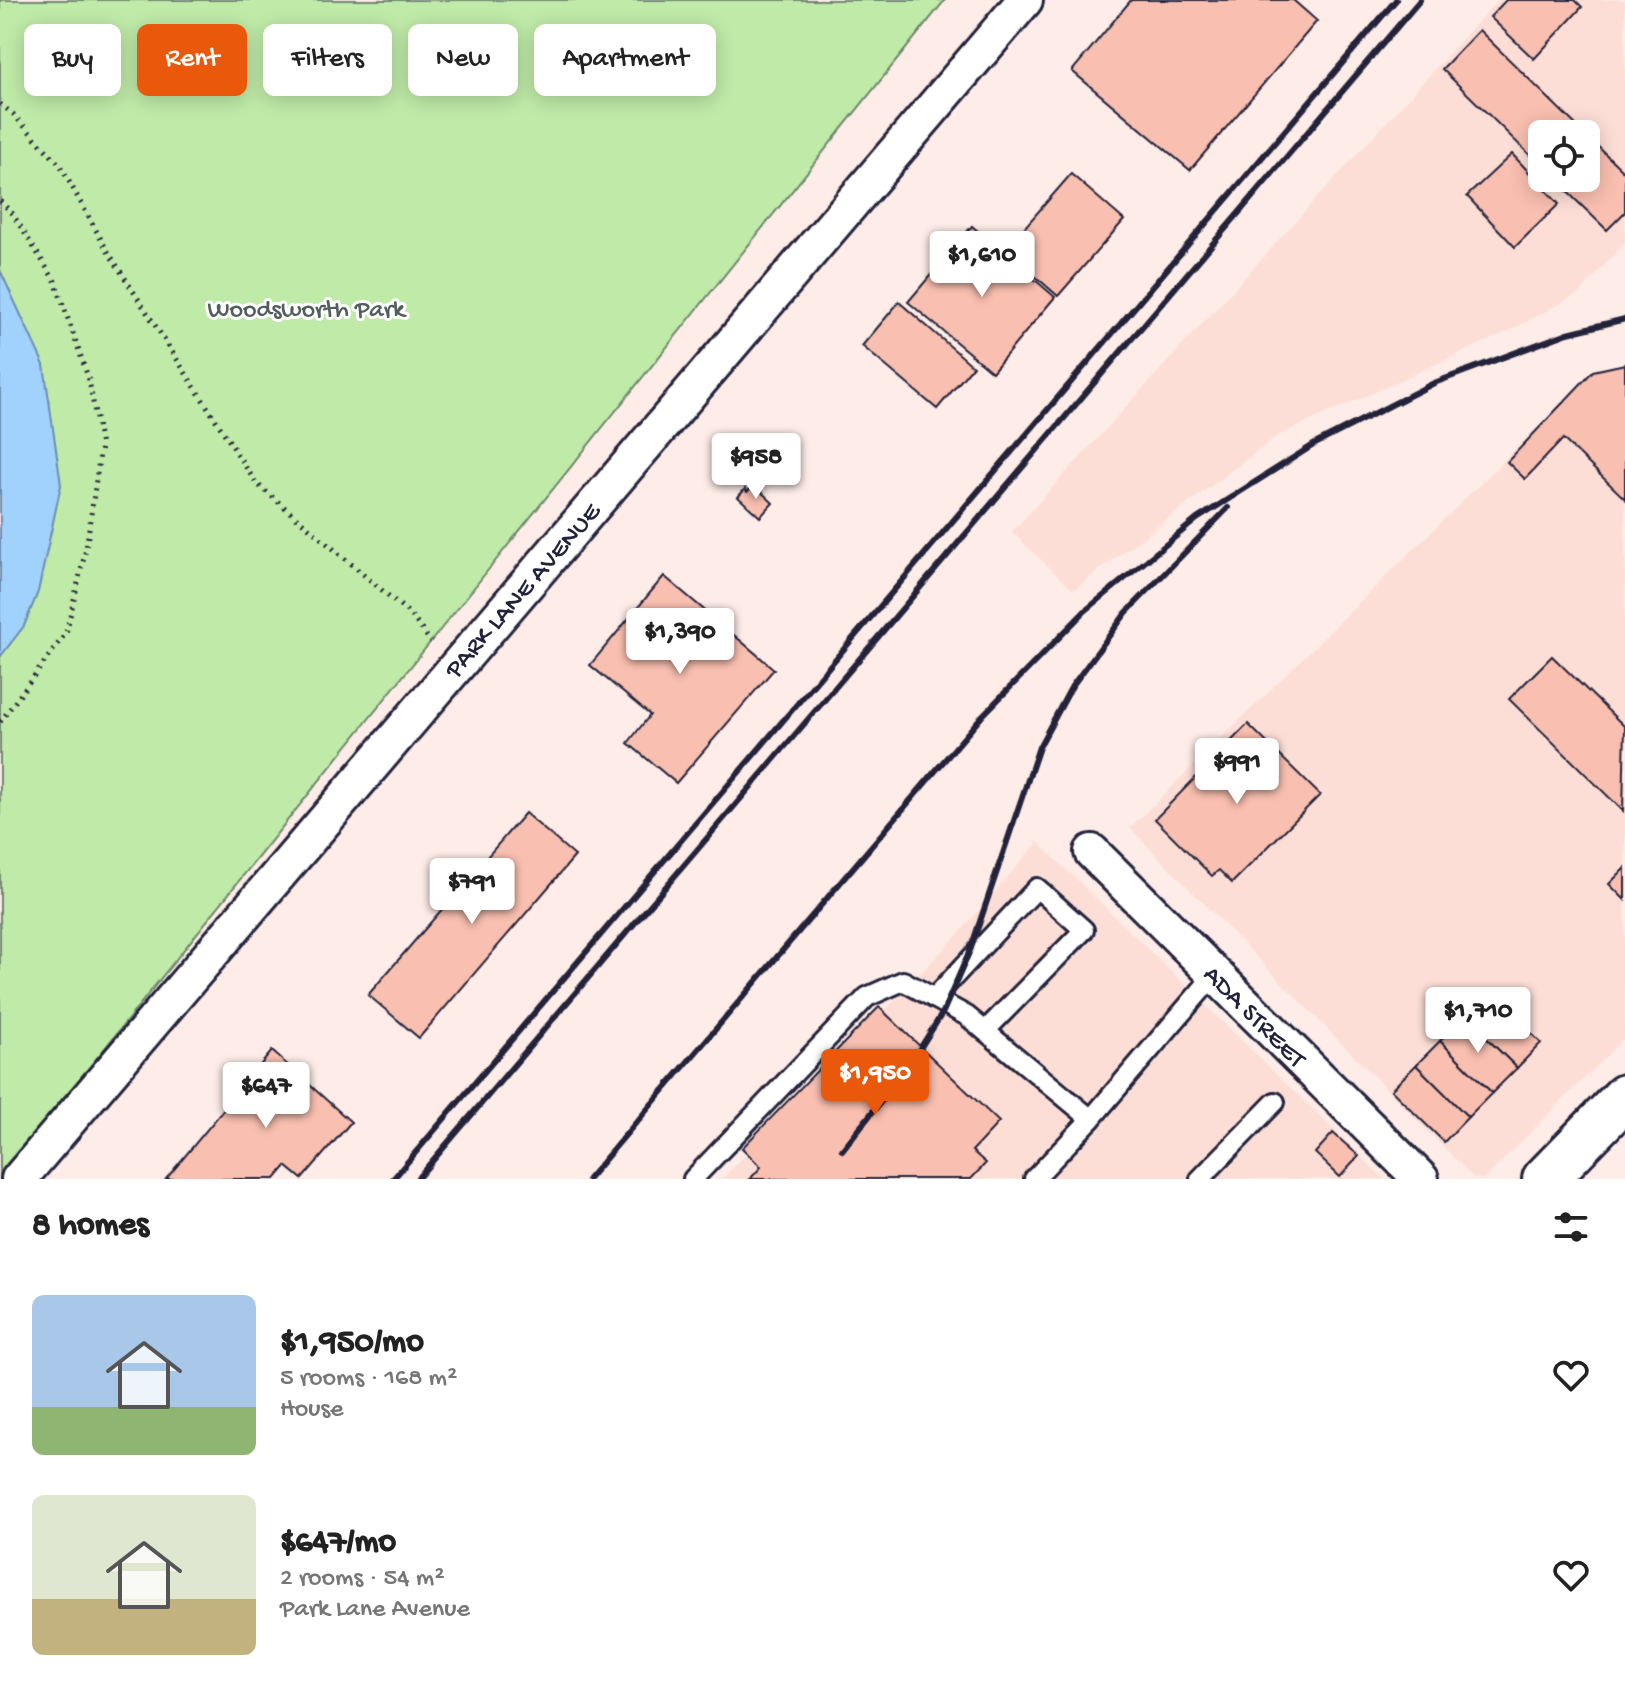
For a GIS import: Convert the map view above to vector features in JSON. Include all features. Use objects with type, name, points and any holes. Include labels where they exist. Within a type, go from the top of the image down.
[{"type":"main road","points":[[1545,1179],[1625,1097]]},
{"type":"street","name":"PARK LANE AVENUE","points":[[20,1179],[1025,0]]},
{"type":"street","name":"ADA STREET","points":[[1092,852],[1421,1179]]},
{"type":"lane","points":[[934,998],[1037,888],[1084,930],[985,1031]]},
{"type":"lane","points":[[1034,1179],[1091,1119],[1215,974]]},
{"type":"lane","points":[[693,1179],[867,997],[903,981],[967,1016],[1091,1119]]},
{"type":"lane","points":[[1200,1179],[1275,1102]]},
{"type":"path","points":[[0,104],[60,165],[107,250],[256,483],[410,614],[431,642]]},
{"type":"path","points":[[0,201],[12,213],[55,281],[89,380],[101,446],[86,549],[66,633],[0,722]]},
{"type":"shaded area","points":[[1498,0],[1625,0],[1625,242],[1581,292],[1509,331],[1277,436],[1073,590],[1012,532]]},
{"type":"shaded area","points":[[1625,362],[1625,1037],[1484,1179],[1475,1179],[1130,828],[1585,381]]},
{"type":"shaded area","points":[[1038,842],[1384,1179],[722,1179],[964,928]]},
{"type":"green space","name":"Woodsworth Park","points":[[0,0],[945,0],[0,1179]]},
{"type":"water","points":[[0,270],[44,365],[61,485],[38,592],[24,626],[0,657]]},
{"type":"building","points":[[1131,0],[1293,0],[1317,21],[1190,170],[1072,71]]},
{"type":"building","points":[[1506,0],[1575,0],[1582,7],[1534,59],[1490,17]]},
{"type":"building","points":[[1479,30],[1571,120],[1528,120],[1528,153],[1442,69]]},
{"type":"building","points":[[1600,149],[1625,173],[1625,212],[1607,230],[1568,192],[1600,192]]},
{"type":"building","points":[[1512,154],[1528,171],[1528,192],[1548,192],[1559,204],[1515,247],[1467,196]]},
{"type":"building","points":[[1071,174],[1124,220],[1058,296],[1005,250]]},
{"type":"building","points":[[972,226],[1055,297],[992,372],[908,302]]},
{"type":"building","points":[[899,302],[973,366],[937,409],[862,346]]},
{"type":"building","points":[[1625,364],[1625,499],[1563,439],[1525,479],[1507,462],[1593,371]]},
{"type":"building","points":[[754,485],[773,503],[760,517],[738,497]]},
{"type":"building","points":[[664,576],[774,669],[676,783],[628,743],[650,715],[590,665]]},
{"type":"building","points":[[1552,656],[1625,727],[1623,811],[1509,699]]},
{"type":"building","points":[[1248,724],[1320,795],[1232,883],[1219,870],[1212,876],[1155,819]]},
{"type":"building","points":[[525,813],[575,856],[419,1038],[368,995]]},
{"type":"building","points":[[1625,868],[1625,900],[1609,884]]},
{"type":"building","points":[[1488,991],[1541,1043],[1517,1068],[1464,1016]]},
{"type":"building","points":[[879,1007],[999,1122],[972,1151],[986,1163],[971,1179],[750,1179],[761,1167],[742,1148]]},
{"type":"building","points":[[1464,1016],[1517,1068],[1492,1093],[1440,1041]]},
{"type":"building","points":[[1440,1041],[1492,1093],[1468,1117],[1416,1065]]},
{"type":"building","points":[[272,1051],[351,1122],[302,1179],[286,1166],[275,1179],[166,1179]]},
{"type":"building","points":[[1416,1065],[1468,1117],[1444,1142],[1391,1090]]},
{"type":"building","points":[[1333,1133],[1359,1156],[1340,1177],[1315,1153]]},
{"type":"railway","points":[[393,1179],[1396,0]]},
{"type":"railway","points":[[417,1179],[1420,0]]},
{"type":"railway","points":[[588,1179],[983,715],[1085,611],[1197,519],[1315,444],[1434,383],[1568,333],[1625,319]]},
{"type":"railway","points":[[842,1150],[907,1069],[943,1012],[971,948],[1039,747],[1072,686],[1126,613],[1228,508]]}]
